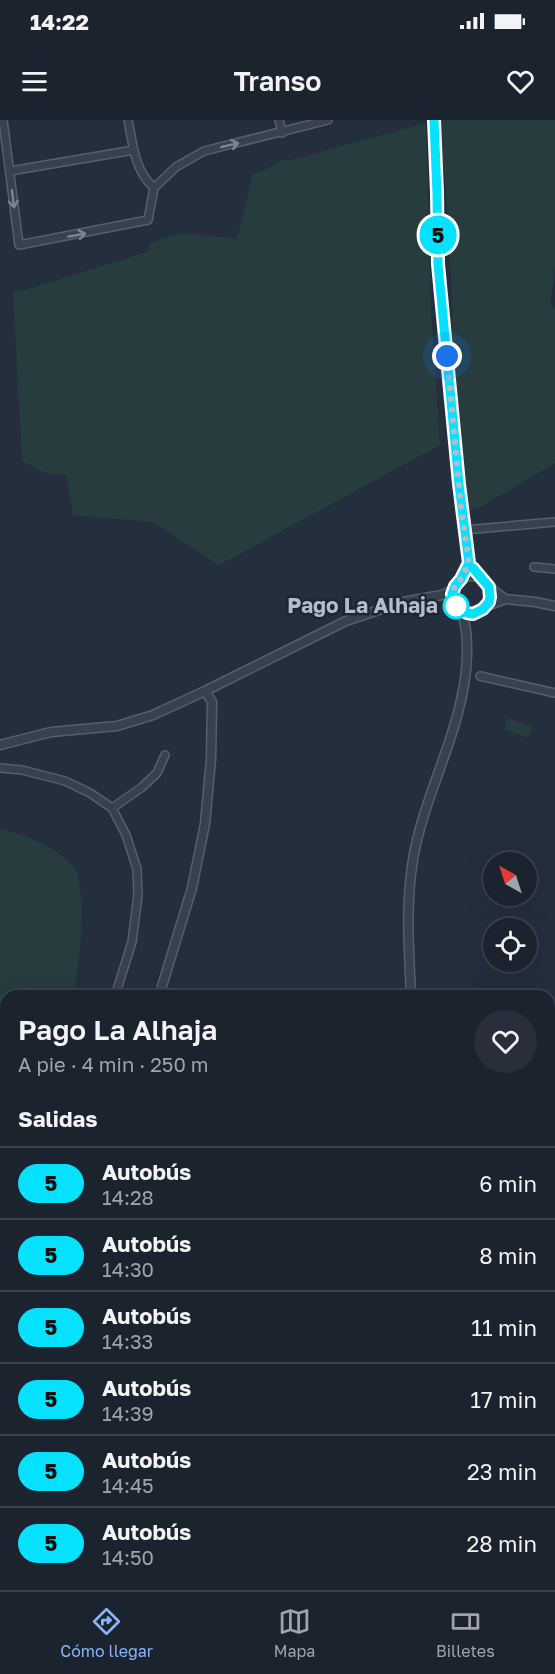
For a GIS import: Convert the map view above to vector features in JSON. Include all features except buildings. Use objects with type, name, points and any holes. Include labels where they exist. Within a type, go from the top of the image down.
[{"type":"street","points":[[3,120],[20,245],[148,220],[154,188],[177,167],[204,151],[328,120]]},
{"type":"street","points":[[128,120],[138,166],[146,181],[154,188]]},
{"type":"street","points":[[279,120],[282,132]]},
{"type":"street","points":[[434,120],[438,264],[464,530],[469,563],[489,587],[505,599]]},
{"type":"street","points":[[10,171],[134,150]]},
{"type":"street","points":[[464,530],[555,522]]},
{"type":"street","points":[[461,579],[469,563]]},
{"type":"street","points":[[534,567],[555,569]]},
{"type":"street","points":[[481,578],[471,575],[457,582],[453,594],[457,607],[461,610],[473,614],[505,599],[555,606]]},
{"type":"street","points":[[468,633],[474,619],[490,597],[489,587]]},
{"type":"street","points":[[0,745],[51,732],[117,726],[153,716],[346,621],[403,602],[453,594]]},
{"type":"street","points":[[411,990],[408,921],[414,855],[424,814],[460,711],[466,674],[468,633],[461,610]]},
{"type":"street","points":[[480,676],[555,693]]},
{"type":"street","points":[[161,990],[192,888],[206,824],[211,759],[212,702],[205,691]]},
{"type":"street","points":[[112,808],[141,788],[157,773],[165,755]]},
{"type":"street","points":[[0,768],[22,770],[65,781],[90,793],[112,808],[126,835],[137,869],[138,895],[132,942],[118,990]]},
{"type":"green space","points":[[439,120],[555,120],[555,267],[551,299],[555,310],[555,463],[491,499],[485,505],[471,510],[466,508],[458,451],[449,240]]},
{"type":"green space","points":[[426,123],[431,311],[440,445],[219,565],[153,522],[73,515],[66,475],[48,474],[22,461],[13,291],[25,290],[150,251],[149,243],[181,233],[237,239],[253,173],[267,169],[282,160],[291,160]]},
{"type":"green space","points":[[508,718],[532,727],[528,738],[504,729]]},
{"type":"green space","points":[[0,829],[44,845],[66,859],[78,877],[82,916],[75,990],[0,990]]},
{"type":"bus line","name":"5","points":[[434,120],[438,264],[469,563],[452,594],[457,607],[473,614],[487,606],[490,597],[489,587],[473,568]]},
{"type":"place","name":"Pago La Alhaja","points":[[456,606]]},
{"type":"route","points":[[447,356],[461,507],[469,563],[453,590],[456,606]]}]
